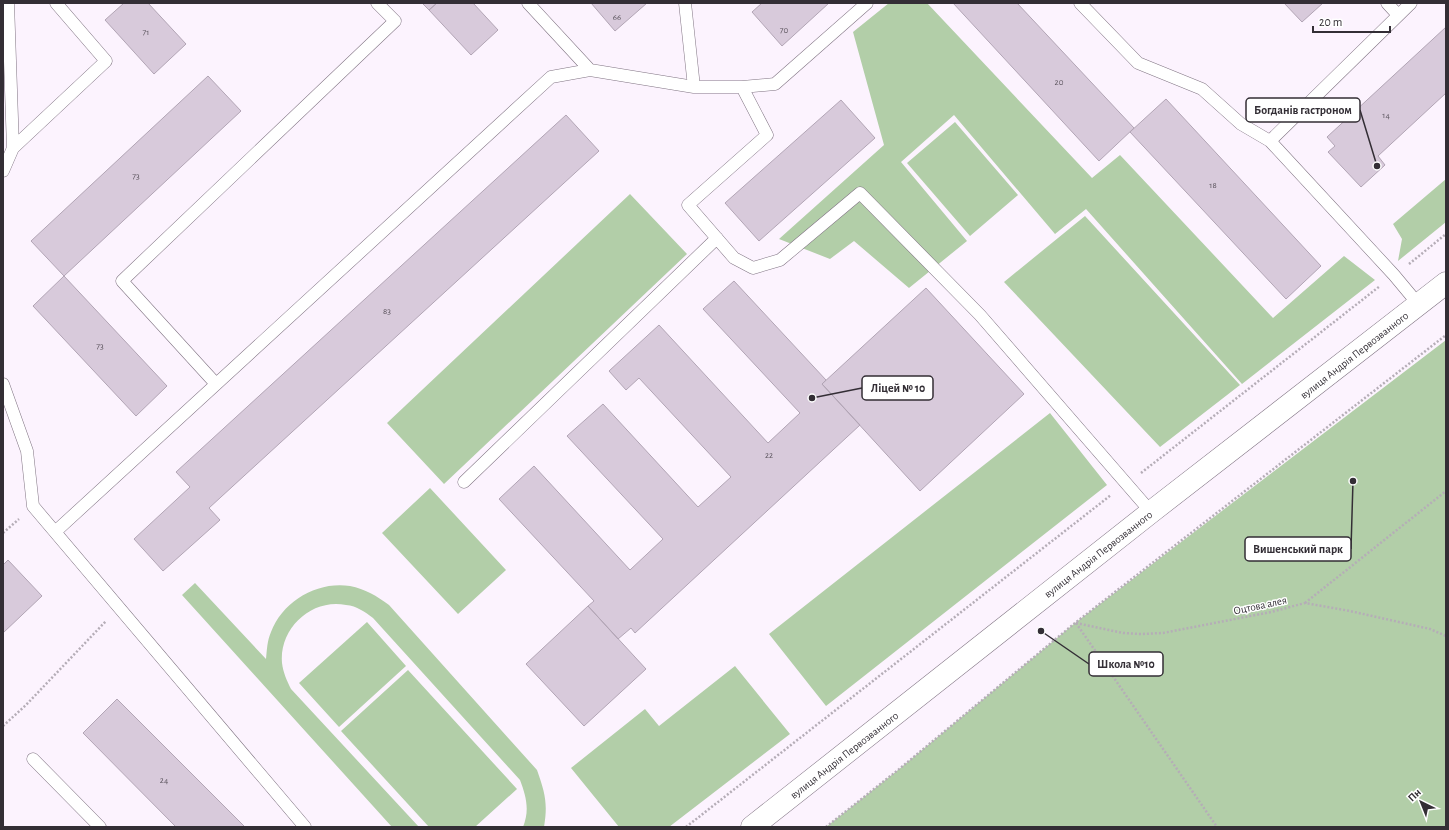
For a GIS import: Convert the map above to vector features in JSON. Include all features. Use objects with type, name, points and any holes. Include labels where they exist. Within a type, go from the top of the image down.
[{"type":"street","name":"вулиця Андрія Первозванного","points":[[752,827],[1151,512],[1446,282]]},
{"type":"lane","points":[[8,3],[13,148]]},
{"type":"lane","points":[[3,171],[13,148],[106,61],[56,3]]},
{"type":"lane","points":[[216,384],[122,281],[395,21],[377,3]]},
{"type":"lane","points":[[528,3],[590,70]]},
{"type":"lane","points":[[685,3],[694,87]]},
{"type":"lane","points":[[55,532],[551,77],[590,70],[694,87],[742,87],[775,84],[867,3]]},
{"type":"lane","points":[[1080,3],[1138,63],[1202,89],[1241,124],[1270,141],[1394,275],[1418,304]]},
{"type":"lane","points":[[1387,3],[1398,15]]},
{"type":"lane","points":[[1270,141],[1411,3]]},
{"type":"lane","points":[[742,87],[767,134],[688,205],[734,258],[753,268],[780,260],[860,193],[980,315],[1151,512]]},
{"type":"lane","points":[[464,482],[717,238]]},
{"type":"lane","points":[[3,384],[27,451],[32,506],[305,827]]},
{"type":"lane","points":[[34,759],[100,827]]},
{"type":"path","points":[[686,827],[1446,234]]},
{"type":"path","points":[[826,827],[898,770],[1075,623],[1446,335]]},
{"type":"path","points":[[1305,603],[1446,491]]},
{"type":"path","name":"Оцтова алея","points":[[1075,623],[1123,633],[1163,633],[1271,612],[1305,603],[1423,627],[1446,636]]},
{"type":"path","points":[[1075,623],[1217,827]]},
{"type":"path","points":[[3,726],[26,705],[98,629]]},
{"type":"green space","points":[[889,3],[927,3],[1092,178],[1120,155],[1273,318],[1344,256],[1375,280],[1242,384],[1086,209],[1055,234],[954,115],[901,162],[967,241],[909,288],[854,241],[830,259],[779,239],[884,145],[853,32]]},
{"type":"green space","points":[[955,122],[1018,195],[970,236],[907,163]]},
{"type":"green space","points":[[1446,179],[1446,222],[1398,261],[1402,239],[1393,224]]},
{"type":"green space","points":[[630,194],[687,254],[444,484],[387,423]]},
{"type":"green space","points":[[1085,216],[1240,385],[1160,447],[1004,282]]},
{"type":"green space","points":[[1446,340],[1446,827],[826,827],[898,770],[1075,623]]},
{"type":"green space","points":[[1050,413],[1107,485],[826,706],[769,634]]},
{"type":"green space","points":[[430,488],[506,570],[458,614],[382,533]]},
{"type":"green space","points":[[195,583],[266,659],[267,646],[276,621],[293,603],[314,590],[338,585],[355,587],[366,591],[389,605],[537,770],[546,804],[544,827],[523,827],[527,809],[520,780],[373,618],[361,610],[350,606],[333,604],[321,606],[300,618],[292,627],[282,650],[284,673],[291,689],[419,827],[392,827],[182,595]]},
{"type":"green space","points":[[367,622],[406,666],[339,727],[299,683]]},
{"type":"green space","points":[[735,666],[790,734],[669,827],[619,827],[571,768],[645,709],[659,726]]},
{"type":"green space","points":[[408,670],[517,789],[475,827],[429,827],[341,731]]},
{"type":"building","points":[[124,3],[148,3],[186,44],[154,74],[105,20]]},
{"type":"building","points":[[422,3],[437,3],[429,10]]},
{"type":"building","points":[[437,3],[473,3],[498,30],[471,55],[429,10]]},
{"type":"building","points":[[591,3],[647,3],[615,31]]},
{"type":"building","points":[[762,3],[829,3],[782,46],[752,12]]},
{"type":"building","points":[[953,3],[1017,3],[1134,128],[1099,161]]},
{"type":"building","points":[[1284,3],[1323,3],[1302,22]]},
{"type":"building","points":[[1446,27],[1446,93],[1378,156],[1385,165],[1361,187],[1328,152],[1335,146],[1327,137]]},
{"type":"building","points":[[208,76],[241,111],[64,276],[31,241]]},
{"type":"building","points":[[1166,99],[1321,266],[1286,299],[1130,132]]},
{"type":"building","points":[[841,100],[875,138],[759,241],[725,203]]},
{"type":"building","points":[[566,115],[599,151],[209,508],[220,520],[163,571],[134,539],[190,487],[176,472]]},
{"type":"building","points":[[64,276],[167,386],[136,416],[33,306]]},
{"type":"building","points":[[734,281],[826,380],[822,384],[860,425],[635,633],[631,628],[618,639],[588,606],[594,601],[499,499],[534,466],[630,570],[663,539],[567,436],[603,404],[698,507],[731,477],[639,378],[626,390],[609,371],[659,325],[768,443],[800,413],[703,309]]},
{"type":"building","points":[[926,288],[1024,394],[920,491],[822,384]]},
{"type":"building","points":[[8,560],[42,596],[3,633],[3,565]]},
{"type":"building","points":[[588,606],[646,669],[584,726],[526,664]]},
{"type":"building","points":[[117,699],[245,827],[176,827],[83,733]]},
{"type":"place","name":"Богданів гастроном","points":[[1377,166]]},
{"type":"place","name":"Ліцей № 10","points":[[812,398]]},
{"type":"place","name":"Вишенський парк","points":[[1353,481]]},
{"type":"place","name":"Школа №10","points":[[1041,631]]}]
